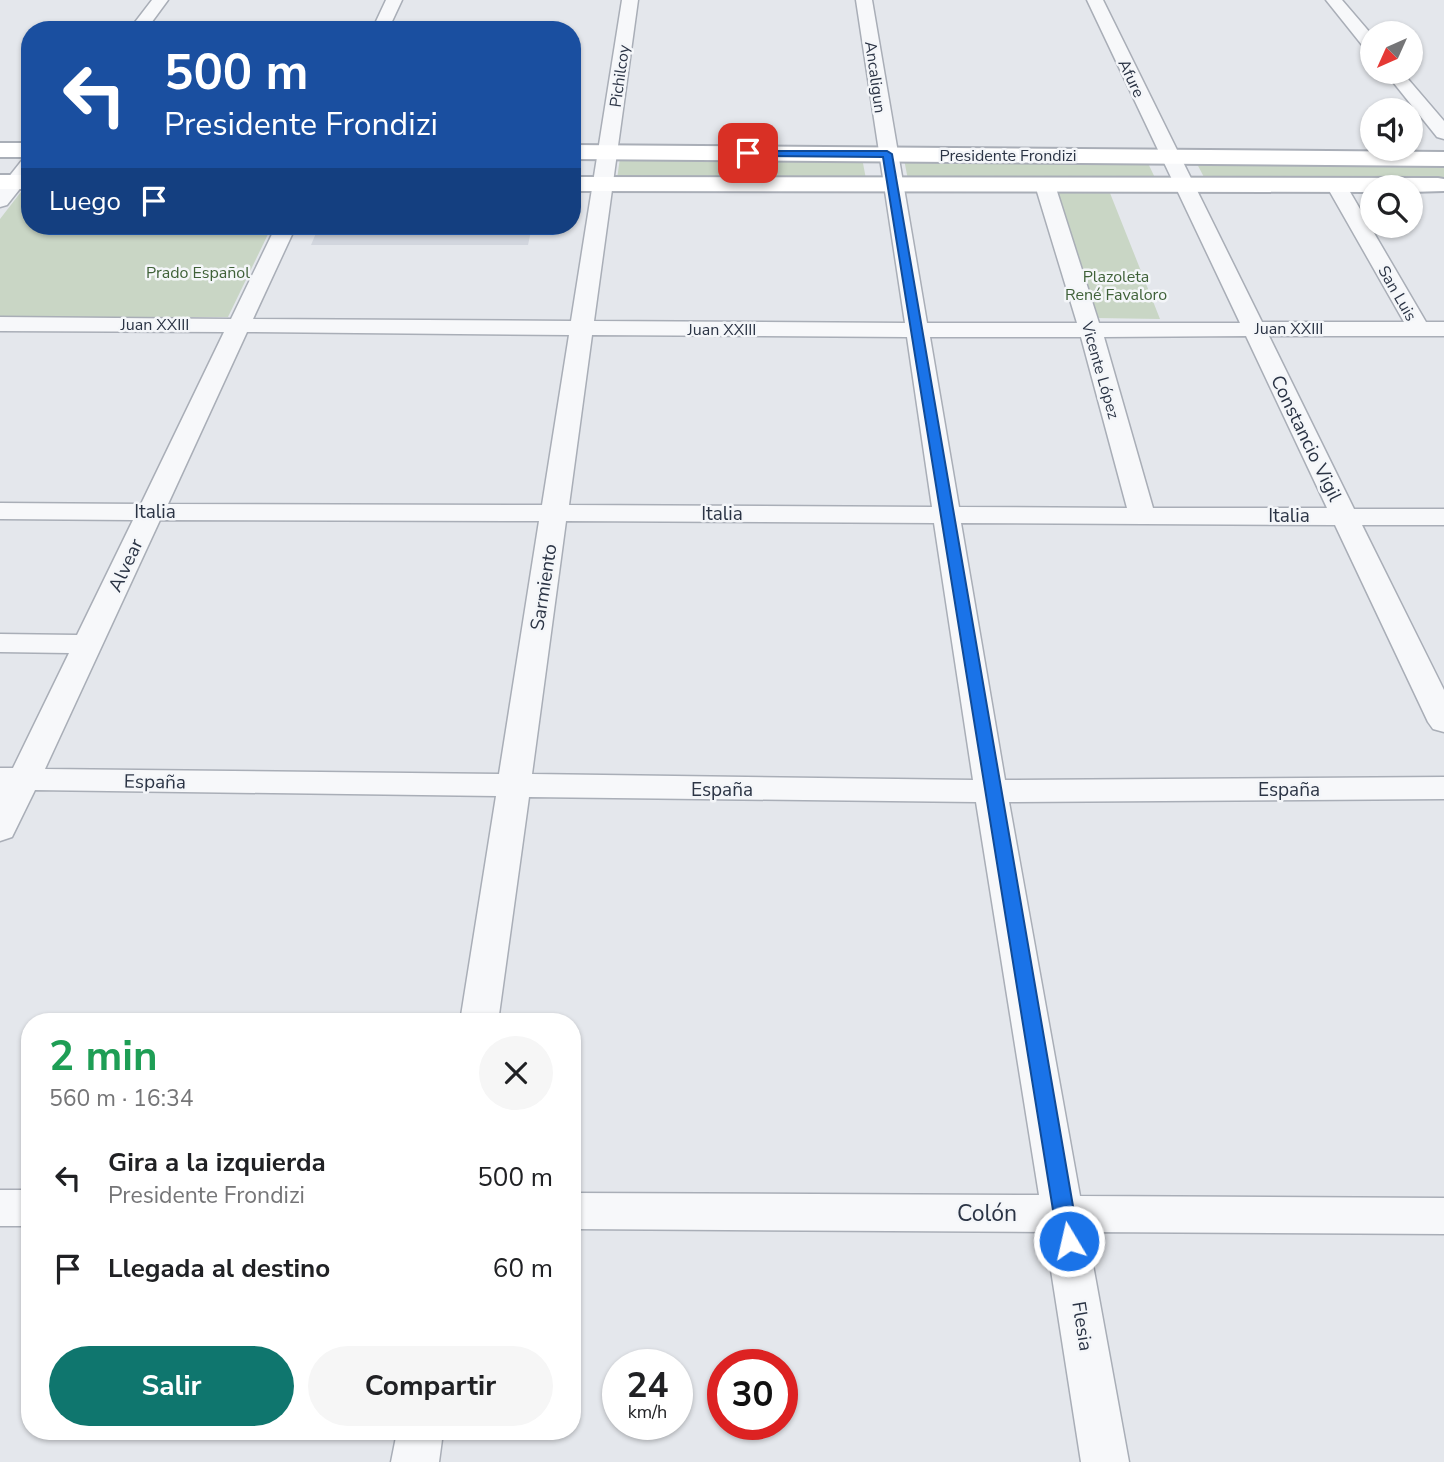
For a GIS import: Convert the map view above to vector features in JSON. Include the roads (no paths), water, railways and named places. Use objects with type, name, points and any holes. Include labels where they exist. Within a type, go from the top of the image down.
[{"type":"main road","points":[[0,150],[21,150]]},
{"type":"main road","name":"Presidente Frondizi","points":[[581,152],[1444,159]]},
{"type":"main road","name":"Presidente Frondizi","points":[[581,184],[1444,185]]},
{"type":"street","points":[[143,21],[160,0]]},
{"type":"street","points":[[384,21],[394,0]]},
{"type":"street","name":"Pichilcoy","points":[[608,153],[630,0]]},
{"type":"street","name":"Ancaligun","points":[[864,0],[887,154]]},
{"type":"street","name":"Afure","points":[[1095,0],[1169,156]]},
{"type":"street","points":[[1334,0],[1360,31]]},
{"type":"street","points":[[1403,84],[1444,133]]},
{"type":"street","name":"Sarmiento","points":[[480,1013],[608,153]]},
{"type":"street","name":"Flesia","points":[[887,154],[991,791],[1105,1462]]},
{"type":"street","name":"Constancio Vigil","points":[[1169,156],[1444,722]]},
{"type":"street","name":"Vicente López","points":[[1045,185],[1090,329],[1142,515]]},
{"type":"street","name":"San Luis","points":[[1336,185],[1419,329]]},
{"type":"street","name":"Alvear","points":[[0,829],[12,779],[88,643],[282,235]]},
{"type":"street","name":"Juan XXIII","points":[[0,324],[916,330],[1444,329]]},
{"type":"street","name":"Italia","points":[[0,511],[1444,517]]},
{"type":"street","points":[[0,643],[88,643]]},
{"type":"street","name":"España","points":[[12,779],[991,791],[1444,788]]},
{"type":"street","points":[[0,1208],[21,1208]]},
{"type":"street","name":"Colón","points":[[581,1211],[1444,1216]]},
{"type":"street","points":[[415,1462],[419,1440]]},
{"type":"park label","name":"Prado Español","points":[[198,272]]},
{"type":"park label","name":"Plazoleta René Favaloro","points":[[1116,285]]}]
